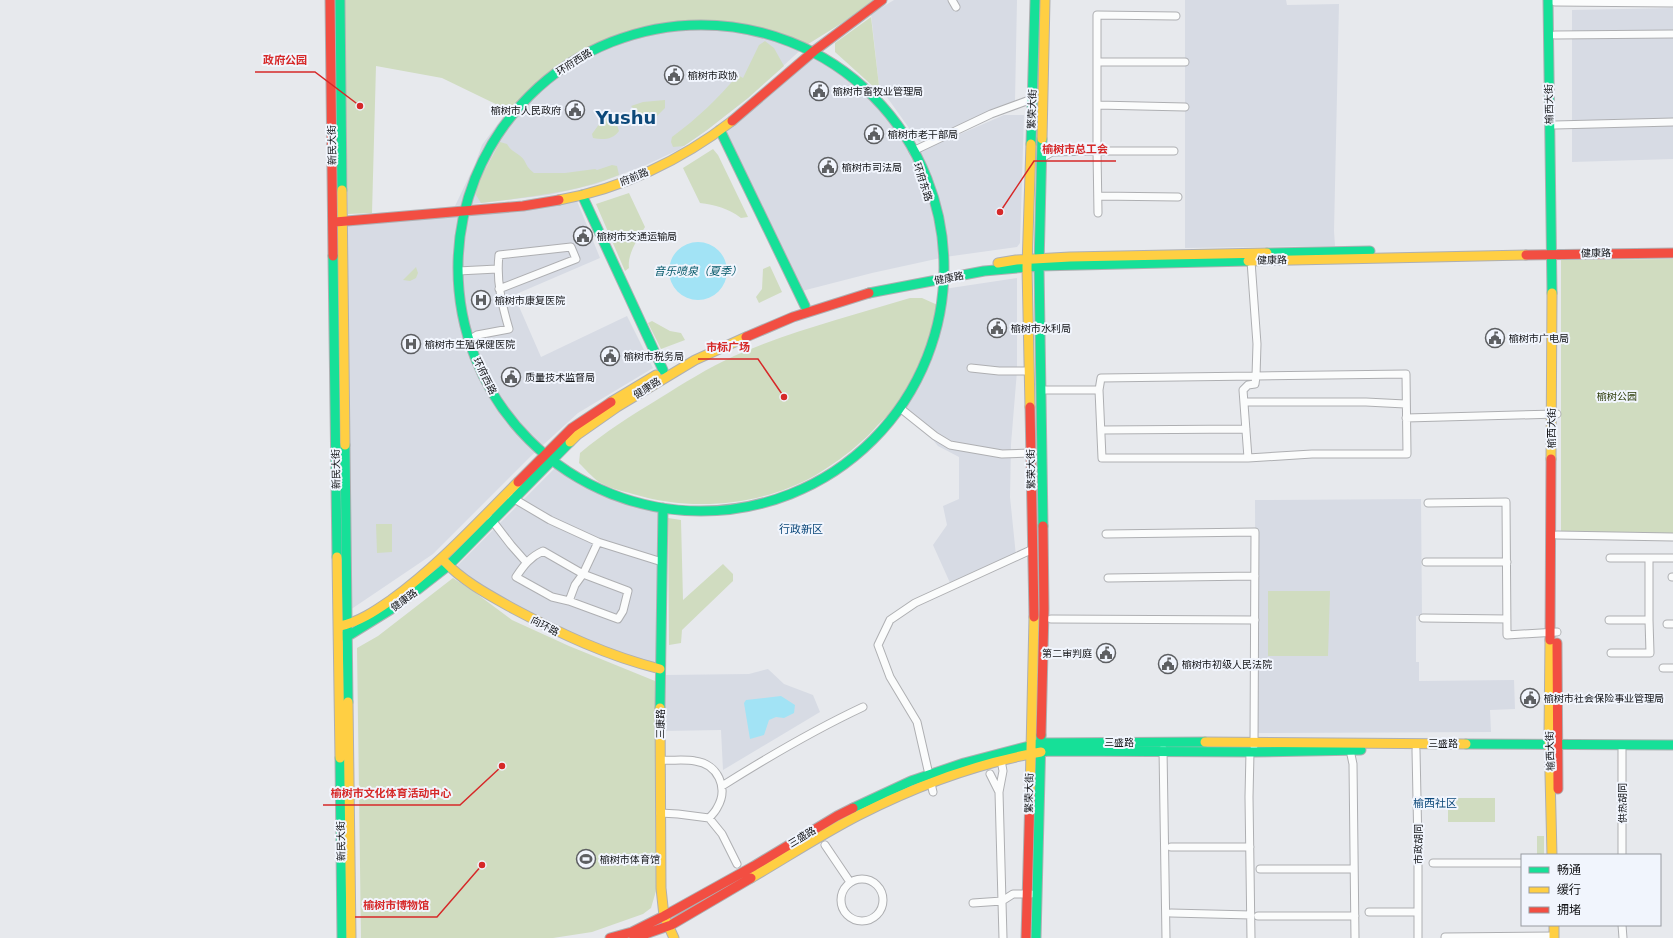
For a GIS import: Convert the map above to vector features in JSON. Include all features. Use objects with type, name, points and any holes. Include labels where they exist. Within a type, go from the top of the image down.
[{"type":"main road","name":"新民大街","points":[[330,0],[342,938]]},
{"type":"main road","name":"新民大街","points":[[340,0],[351,938]]},
{"type":"main road","name":"府前路","points":[[333,222],[523,206],[582,195],[631,180],[707,140],[814,51],[882,0]]},
{"type":"main road","name":"繁荣大街","points":[[1026,938],[1034,609],[1027,263],[1035,0]]},
{"type":"main road","name":"繁荣大街","points":[[1036,938],[1044,609],[1040,262],[1045,0]]},
{"type":"main road","name":"榆西大街","points":[[1553,1],[1555,35],[1553,251]]},
{"type":"main road","name":"榆西大街","points":[[1552,854],[1554,747],[1553,1]]},
{"type":"main road","name":"环府东路","points":[[616,40],[649,30],[682,25],[716,24],[750,29],[783,38],[814,51],[838,66],[871,95],[899,128],[913,152],[945,257],[945,275],[940,315],[932,344],[921,372],[900,408],[888,424],[867,446],[843,465],[818,481],[790,494]]},
{"type":"main road","name":"环府西路","points":[[616,40],[585,54],[556,72],[531,94],[513,114],[489,148],[475,178],[464,211],[459,244],[458,271],[462,311],[469,340],[483,375],[500,404],[520,431],[552,460],[574,475],[609,493],[663,508],[700,510],[731,509],[761,503],[790,494]]},
{"type":"main road","points":[[720,130],[805,306]]},
{"type":"main road","points":[[582,195],[663,370]]},
{"type":"main road","name":"健康路","points":[[1040,262],[1250,261],[1673,247]]},
{"type":"main road","name":"健康路","points":[[348,636],[398,605],[445,563],[510,496],[545,454],[572,428],[594,412],[692,354],[805,306],[858,291],[945,275],[984,271],[1040,262],[1265,253],[1553,251],[1673,252]]},
{"type":"main road","name":"健康路","points":[[510,496],[552,460],[577,435],[617,407],[695,360],[793,317],[831,304],[861,295],[945,275]]},
{"type":"main road","name":"榆西大街","points":[[1554,414],[1557,535],[1554,632]]},
{"type":"main road","name":"三康路","points":[[663,508],[660,669],[661,888],[664,916],[674,938]]},
{"type":"main road","name":"健康路","points":[[338,626],[348,625],[368,615],[445,563]]},
{"type":"main road","name":"向环路","points":[[445,563],[470,586],[548,628],[587,647],[629,662],[660,669]]},
{"type":"main road","points":[[338,636],[348,636]]},
{"type":"main road","name":"三盛路","points":[[610,938],[632,932],[664,916],[754,866],[837,816],[930,783],[1041,747],[1163,747],[1254,742],[1554,747],[1673,751]]},
{"type":"main road","name":"三盛路","points":[[1163,747],[1252,752],[1673,745]]},
{"type":"main road","name":"榆西大街","points":[[1554,747],[1558,854]]},
{"type":"main road","name":"三盛路","points":[[930,783],[1031,749]]},
{"type":"main road","points":[[634,938],[668,926],[712,902],[763,870],[859,815],[930,783]]},
{"type":"main road","points":[[1554,926],[1555,937]]},
{"type":"main road","points":[[1555,937],[1558,926]]},
{"type":"street","points":[[952,0],[956,7]]},
{"type":"street","points":[[1553,1],[1673,3]]},
{"type":"street","points":[[1098,213],[1097,15],[1176,16]]},
{"type":"street","points":[[1555,35],[1673,34]]},
{"type":"street","points":[[1097,62],[1185,62]]},
{"type":"street","points":[[913,152],[984,117],[1032,100]]},
{"type":"street","points":[[1097,105],[1185,107]]},
{"type":"street","points":[[1555,125],[1673,122]]},
{"type":"street","points":[[1042,158],[1052,152],[1174,151]]},
{"type":"street","points":[[1098,196],[1178,197]]},
{"type":"street","points":[[469,340],[477,335],[509,329],[499,289],[497,269],[499,255],[570,247],[576,259],[499,289]]},
{"type":"street","points":[[1248,458],[1243,390],[1248,386],[1255,384],[1257,344],[1250,261]]},
{"type":"street","points":[[458,271],[497,269]]},
{"type":"street","points":[[971,368],[999,371],[1029,371]]},
{"type":"street","points":[[1406,374],[1405,404],[1407,454],[1312,454],[1248,458],[1102,458],[1099,390],[1100,378],[1406,374]]},
{"type":"street","points":[[1041,390],[1099,390]]},
{"type":"street","points":[[1245,402],[1366,402],[1405,404]]},
{"type":"street","points":[[900,408],[935,436],[950,445],[1002,454],[1030,454]]},
{"type":"street","points":[[1406,418],[1554,414]]},
{"type":"street","points":[[1101,430],[1246,429]]},
{"type":"street","points":[[510,496],[550,520],[598,542],[662,562]]},
{"type":"street","points":[[1428,504],[1506,502],[1507,635],[1554,632]]},
{"type":"street","points":[[490,517],[526,562]]},
{"type":"street","points":[[1106,534],[1255,532],[1254,742],[1252,752],[1250,847],[1255,915],[1251,938]]},
{"type":"street","points":[[1557,535],[1673,537]]},
{"type":"street","points":[[569,601],[575,585],[583,574],[598,542]]},
{"type":"street","points":[[930,783],[917,722],[890,677],[878,645],[890,620],[915,602],[1033,549]]},
{"type":"street","points":[[543,551],[583,574],[628,590],[623,611],[618,619],[569,601],[552,597],[516,577],[526,562],[543,551]]},
{"type":"street","points":[[1610,558],[1673,558]]},
{"type":"street","points":[[1611,653],[1650,653],[1649,558]]},
{"type":"street","points":[[1426,562],[1507,562]]},
{"type":"street","points":[[1108,578],[1255,576]]},
{"type":"street","points":[[1423,618],[1506,619]]},
{"type":"street","points":[[1051,619],[1255,620]]},
{"type":"street","points":[[1609,620],[1649,620]]},
{"type":"street","points":[[1663,668],[1673,668]]},
{"type":"street","points":[[722,786],[776,752],[824,725],[863,707]]},
{"type":"street","points":[[1163,747],[1166,938]]},
{"type":"street","points":[[1350,750],[1353,764],[1355,938]]},
{"type":"street","name":"市政胡同","points":[[1416,750],[1418,938]]},
{"type":"street","name":"供热胡同","points":[[1622,750],[1622,854]]},
{"type":"street","points":[[660,760],[696,761],[714,769],[722,786],[722,795],[717,808],[709,818]]},
{"type":"street","points":[[1001,760],[1003,771],[999,792],[1003,938]]},
{"type":"street","points":[[990,774],[999,792]]},
{"type":"street","points":[[660,814],[678,814],[709,818],[722,834],[737,864]]},
{"type":"street","points":[[825,845],[850,882]]},
{"type":"street","points":[[1171,847],[1250,847]]},
{"type":"street","points":[[1433,863],[1521,863]]},
{"type":"street","points":[[1260,869],[1354,869]]},
{"type":"street","points":[[857,879],[865,879],[878,885],[884,899],[883,906],[875,918],[869,921],[860,921],[849,917],[844,912],[842,906],[842,893],[850,882],[857,879]]},
{"type":"street","points":[[973,903],[1002,901],[1013,894],[1037,894]]},
{"type":"street","points":[[1369,912],[1418,912]]},
{"type":"street","points":[[1171,913],[1355,916]]},
{"type":"street","points":[[1622,926],[1623,938]]},
{"type":"street","points":[[1446,937],[1555,937]]},
{"type":"shaded area","points":[[894,0],[1017,0],[1015,101],[919,142],[879,86],[871,14]]},
{"type":"shaded area","points":[[1185,0],[1286,0],[1287,5],[1339,4],[1334,231],[1335,246],[1185,248]]},
{"type":"shaded area","points":[[1673,8],[1673,159],[1572,162],[1572,10]]},
{"type":"shaded area","points":[[682,25],[735,27],[783,38],[805,46],[748,98],[707,130],[678,150],[646,165],[596,184],[549,195],[455,206],[475,164],[482,145],[508,110],[528,97],[576,60],[650,30]]},
{"type":"shaded area","points":[[814,51],[860,85],[881,106],[913,151],[951,138],[1004,115],[1024,115],[1020,243],[1017,247],[945,257],[872,273],[798,292],[720,130]]},
{"type":"shaded area","points":[[575,196],[600,258],[514,295],[541,357],[627,316],[653,368],[578,413],[530,457],[433,554],[347,612],[343,227]]},
{"type":"shaded area","points":[[1017,278],[1017,371],[1011,444],[1010,497],[1016,556],[951,585],[933,545],[947,525],[943,506],[959,499],[959,457],[938,446],[906,408],[931,362],[942,326],[944,289]]},
{"type":"shaded area","points":[[559,464],[609,493],[663,508],[660,669],[587,647],[453,570]]},
{"type":"shaded area","points":[[1421,499],[1422,616],[1416,616],[1416,662],[1419,662],[1419,681],[1514,680],[1515,709],[1490,710],[1491,732],[1256,733],[1255,500]]},
{"type":"shaded area","points":[[768,669],[784,684],[813,695],[820,712],[723,770],[721,730],[663,731],[665,675],[749,674]]},
{"type":"green space","points":[[344,0],[879,0],[805,46],[776,36],[747,29],[718,26],[689,26],[661,29],[632,35],[605,45],[574,61],[508,110],[442,78],[376,66],[372,213],[348,214]]},
{"type":"green space","points":[[871,17],[879,86],[876,89],[835,52],[835,43]]},
{"type":"green space","points":[[765,41],[774,48],[784,66],[748,98],[707,130],[684,146],[673,147],[671,142],[672,137],[707,108],[738,75],[743,78],[759,45]]},
{"type":"green space","points":[[665,100],[665,108],[651,122],[645,120],[631,106],[643,102]]},
{"type":"green space","points":[[613,113],[619,131],[617,134],[607,139],[593,138],[592,134],[602,120]]},
{"type":"green space","points":[[500,142],[507,144],[524,160],[534,173],[565,173],[597,170],[612,165],[617,166],[619,175],[568,190],[481,203],[476,195],[477,185]]},
{"type":"green space","points":[[713,149],[718,155],[748,217],[741,218],[721,208],[700,203],[683,168]]},
{"type":"green space","points":[[629,193],[645,227],[631,252],[629,268],[625,271],[596,204]]},
{"type":"green space","name":"榆树公园","points":[[1673,259],[1673,534],[1561,533],[1561,260]]},
{"type":"green space","points":[[770,266],[782,292],[759,303],[756,297],[762,289],[763,269]]},
{"type":"green space","points":[[416,267],[418,273],[416,278],[410,281],[403,280]]},
{"type":"green space","points":[[910,298],[922,298],[942,307],[927,359],[915,385],[898,409],[885,418],[868,436],[851,450],[816,475],[773,494],[750,499],[726,503],[679,503],[656,500],[607,486],[596,480],[579,463],[580,453],[609,431],[678,387],[734,356],[799,331]]},
{"type":"green space","points":[[652,321],[670,331],[681,333],[685,340],[661,349],[648,323]]},
{"type":"green space","points":[[668,518],[681,520],[683,600],[723,564],[733,574],[733,581],[682,630],[681,643],[669,645]]},
{"type":"green space","points":[[376,524],[392,524],[392,552],[377,553]]},
{"type":"green space","points":[[453,578],[512,620],[569,646],[655,681],[656,891],[651,908],[643,914],[592,932],[553,938],[361,938],[357,648],[378,636]]},
{"type":"green space","points":[[1268,591],[1330,591],[1328,656],[1268,656]]},
{"type":"green space","points":[[1448,798],[1495,798],[1495,822],[1448,822]]},
{"type":"green space","points":[[1537,836],[1544,836],[1544,854],[1537,854]]},
{"type":"water","name":"音乐喷泉（夏季）","points":[[692,242],[704,242],[719,250],[727,265],[727,277],[719,292],[704,300],[692,300],[677,292],[669,277],[669,265],[677,250]]},
{"type":"water","points":[[781,696],[795,705],[794,713],[784,718],[776,717],[769,720],[764,735],[750,739],[744,703],[746,700]]},
{"type":"traffic: fast","points":[[340,0],[342,190]]},
{"type":"traffic: fast","points":[[1031,144],[1035,0]]},
{"type":"traffic: fast","points":[[1548,0],[1552,293]]},
{"type":"traffic: fast","points":[[701,25],[725,26],[748,30],[794,44],[836,66],[873,96],[903,133],[925,175],[939,221],[943,244],[944,268],[943,292],[939,315],[925,361],[903,403],[873,440],[836,470],[794,492],[748,506],[725,510],[701,511],[677,510],[654,506],[608,492],[566,470],[529,440],[499,403],[477,361],[463,315],[459,292],[458,268],[459,244],[463,221],[477,175],[499,133],[529,96],[566,66],[608,44],[654,30],[677,26],[701,25]]},
{"type":"traffic: fast","points":[[720,130],[805,306]]},
{"type":"traffic: fast","points":[[1042,139],[1039,266],[1043,526]]},
{"type":"traffic: fast","points":[[582,195],[663,370]]},
{"type":"traffic: fast","points":[[1267,253],[1370,251]]},
{"type":"traffic: fast","points":[[333,256],[337,557]]},
{"type":"traffic: fast","points":[[869,293],[984,271],[1039,266],[1248,261]]},
{"type":"traffic: fast","points":[[342,636],[348,636],[398,605],[448,566],[570,442]]},
{"type":"traffic: fast","points":[[345,445],[348,702]]},
{"type":"traffic: fast","points":[[660,708],[663,508]]},
{"type":"traffic: fast","points":[[1036,938],[1041,735]]},
{"type":"traffic: fast","points":[[853,808],[911,781],[964,763],[1041,743],[1205,742]]},
{"type":"traffic: fast","points":[[1466,744],[1673,745]]},
{"type":"traffic: fast","points":[[1041,752],[1254,752],[1361,750]]},
{"type":"traffic: fast","points":[[340,758],[342,938]]},
{"type":"traffic: slow","points":[[1042,139],[1045,0]]},
{"type":"traffic: slow","points":[[559,200],[605,188],[650,171],[693,148],[732,121]]},
{"type":"traffic: slow","points":[[1030,407],[1027,267],[1031,144]]},
{"type":"traffic: slow","points":[[342,190],[345,445]]},
{"type":"traffic: slow","points":[[998,263],[1016,260],[1070,257],[1267,253]]},
{"type":"traffic: slow","points":[[1248,261],[1526,255]]},
{"type":"traffic: slow","points":[[1551,459],[1552,293]]},
{"type":"traffic: slow","points":[[570,442],[577,435],[617,407],[695,360],[746,337]]},
{"type":"traffic: slow","points":[[611,402],[656,375]]},
{"type":"traffic: slow","points":[[340,626],[367,616],[408,587],[457,544],[518,482]]},
{"type":"traffic: slow","points":[[337,557],[340,758]]},
{"type":"traffic: slow","points":[[444,561],[477,588],[549,627],[603,651],[660,669]]},
{"type":"traffic: slow","points":[[1030,794],[1034,617]]},
{"type":"traffic: slow","points":[[1550,640],[1549,734],[1552,854]]},
{"type":"traffic: slow","points":[[348,702],[351,938]]},
{"type":"traffic: slow","points":[[660,708],[661,888],[664,916],[674,938]]},
{"type":"traffic: slow","points":[[1205,742],[1466,744]]},
{"type":"traffic: slow","points":[[751,878],[845,822],[903,794],[971,769],[994,762],[1041,752]]},
{"type":"traffic: slow","points":[[1554,926],[1554,938]]},
{"type":"traffic: jam","points":[[330,0],[333,256]]},
{"type":"traffic: jam","points":[[732,121],[814,51],[882,0]]},
{"type":"traffic: jam","points":[[335,222],[523,206],[559,200]]},
{"type":"traffic: jam","points":[[1526,255],[1673,253]]},
{"type":"traffic: jam","points":[[746,337],[793,317],[869,293]]},
{"type":"traffic: jam","points":[[518,482],[572,428],[611,402]]},
{"type":"traffic: jam","points":[[1030,407],[1034,617]]},
{"type":"traffic: jam","points":[[1550,640],[1551,459]]},
{"type":"traffic: jam","points":[[1041,735],[1044,609],[1043,526]]},
{"type":"traffic: jam","points":[[1557,643],[1558,789]]},
{"type":"traffic: jam","points":[[1026,938],[1030,794]]},
{"type":"traffic: jam","points":[[610,938],[632,932],[664,916],[754,866],[853,808]]},
{"type":"traffic: jam","points":[[634,938],[671,925],[751,878]]},
{"type":"place","name":"榆树市政协","points":[[674,75]]},
{"type":"place","name":"榆树市畜牧业管理局","points":[[819,91]]},
{"type":"place","name":"政府公园","points":[[360,106]]},
{"type":"place","name":"榆树市人民政府","points":[[575,110]]},
{"type":"place","name":"榆树市老干部局","points":[[874,134]]},
{"type":"place","name":"榆树市司法局","points":[[828,167]]},
{"type":"place","name":"榆树市总工会","points":[[1000,212]]},
{"type":"place","name":"榆树市交通运输局","points":[[583,236]]},
{"type":"place","name":"榆树市康复医院","points":[[481,300]]},
{"type":"place","name":"榆树市水利局","points":[[997,328]]},
{"type":"place","name":"榆树市广电局","points":[[1495,338]]},
{"type":"place","name":"榆树市生殖保健医院","points":[[411,344]]},
{"type":"place","name":"榆树市税务局","points":[[610,356]]},
{"type":"place","name":"质量技术监督局","points":[[511,377]]},
{"type":"place","name":"市标广场","points":[[784,397]]},
{"type":"place","name":"第二审判庭","points":[[1106,653]]},
{"type":"place","name":"榆树市初级人民法院","points":[[1168,664]]},
{"type":"place","name":"榆树市社会保险事业管理局","points":[[1530,698]]},
{"type":"place","name":"榆树市文化体育活动中心","points":[[502,766]]},
{"type":"place","name":"榆树市体育馆","points":[[586,859]]},
{"type":"place","name":"榆树市博物馆","points":[[482,865]]},
{"type":"district","name":"Yushu","points":[[626,117]]},
{"type":"district","name":"行政新区","points":[[801,529]]},
{"type":"district","name":"榆西社区","points":[[1435,803]]}]
